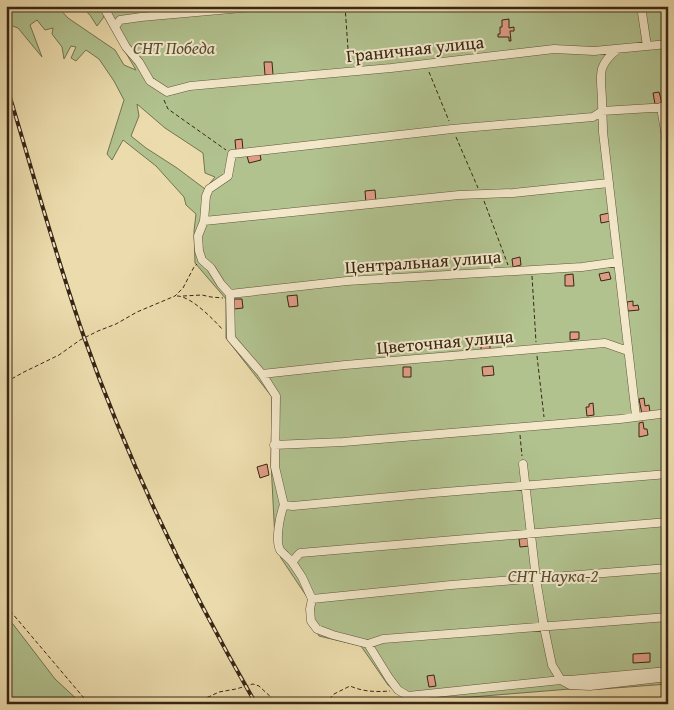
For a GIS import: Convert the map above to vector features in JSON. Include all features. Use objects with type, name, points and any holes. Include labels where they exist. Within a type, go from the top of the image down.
[{"type":"street","points":[[103,6],[126,47],[139,62],[150,81],[167,92]]},
{"type":"street","points":[[115,27],[120,20],[141,17],[263,6]]},
{"type":"street","points":[[641,6],[647,46]]},
{"type":"street","name":"Граничная улица","points":[[167,92],[190,86],[350,72],[554,50],[594,51],[668,44]]},
{"type":"street","points":[[618,49],[609,56],[601,68],[600,84],[609,183],[636,416]]},
{"type":"street","points":[[668,149],[665,107],[602,111],[592,118],[452,129],[232,154],[228,176],[209,189],[206,196],[204,221],[198,236],[202,260],[211,268],[230,294],[231,338],[262,374],[276,396],[275,467],[284,505],[280,513],[278,541],[280,550],[292,562],[302,577],[312,599],[310,609],[311,621],[317,629],[368,644],[384,639],[668,617]]},
{"type":"street","points":[[204,221],[459,195],[513,193],[609,183]]},
{"type":"street","name":"Центральная улица","points":[[230,294],[347,282],[582,267],[618,262]]},
{"type":"street","name":"Цветочная улица","points":[[262,374],[605,343],[628,351]]},
{"type":"street","points":[[274,445],[343,442],[620,419],[668,413]]},
{"type":"street","points":[[523,464],[536,579],[544,627],[552,665],[561,680],[570,685],[590,686],[668,677]]},
{"type":"street","points":[[284,505],[293,506],[668,474]]},
{"type":"street","points":[[292,562],[300,553],[668,522]]},
{"type":"street","points":[[312,599],[441,586],[668,568]]},
{"type":"street","points":[[368,644],[398,690],[408,696],[668,671]]},
{"type":"path","points":[[345,6],[350,72]]},
{"type":"path","points":[[426,64],[452,129]]},
{"type":"path","points":[[167,92],[164,100],[168,109],[232,154]]},
{"type":"path","points":[[6,382],[59,355],[80,340],[175,296],[183,288],[194,267],[202,260]]},
{"type":"path","points":[[531,270],[544,425]]},
{"type":"path","points":[[175,296],[202,295],[227,298],[230,294]]},
{"type":"path","points":[[182,296],[191,301],[231,338]]},
{"type":"path","points":[[519,427],[523,464]]},
{"type":"path","points":[[6,606],[89,704]]},
{"type":"path","points":[[189,704],[219,692],[253,684],[259,686],[280,704]]},
{"type":"path","points":[[325,704],[334,694],[350,686],[360,690],[375,692],[398,690]]},
{"type":"green space","points":[[10,6],[57,6],[68,18],[115,50],[124,65],[136,70],[104,16],[97,26],[90,15],[80,6],[97,6],[99,8],[99,6],[668,6],[668,684],[601,689],[570,689],[410,702],[388,685],[361,646],[319,636],[309,619],[309,600],[281,558],[275,540],[271,462],[272,397],[226,338],[226,299],[195,263],[194,231],[196,214],[186,205],[184,197],[156,166],[123,140],[112,160],[107,154],[124,100],[99,59],[86,50],[76,61],[71,58],[76,47],[71,46],[64,59],[62,47],[52,34],[53,28],[45,30],[37,20],[30,25],[42,57],[18,28],[7,24],[6,9]],"holes":[[[137,104],[165,128],[203,153],[205,173],[215,177],[205,189],[131,136],[139,116]]]},
{"type":"green space","points":[[6,615],[55,679],[82,704],[6,704]]},
{"type":"building","points":[[509,19],[509,28],[514,27],[514,31],[510,31],[511,41],[509,41],[509,37],[498,37],[500,27],[502,27],[502,20]]},
{"type":"building","points":[[264,62],[272,62],[273,75],[265,75]]},
{"type":"building","points":[[659,92],[662,103],[655,104],[653,93]]},
{"type":"building","points":[[242,139],[243,150],[236,151],[235,140]]},
{"type":"building","points":[[260,154],[261,160],[249,163],[247,156]]},
{"type":"building","points":[[375,190],[376,202],[366,203],[365,191]]},
{"type":"building","points":[[609,213],[611,221],[601,223],[600,215]]},
{"type":"building","points":[[520,257],[521,265],[513,267],[512,259]]},
{"type":"building","points":[[609,272],[611,279],[601,281],[599,274]]},
{"type":"building","points":[[573,274],[574,286],[565,286],[565,275]]},
{"type":"building","points":[[297,295],[298,306],[289,307],[287,296]]},
{"type":"building","points":[[234,299],[242,299],[243,308],[234,309]]},
{"type":"building","points":[[633,301],[633,306],[638,305],[639,310],[628,311],[627,302]]},
{"type":"building","points":[[570,332],[579,332],[579,339],[570,340]]},
{"type":"building","points":[[481,342],[490,342],[490,352],[481,352]]},
{"type":"building","points":[[493,366],[494,375],[483,376],[482,367]]},
{"type":"building","points":[[403,367],[411,367],[411,377],[403,377]]},
{"type":"building","points":[[644,398],[645,406],[649,405],[650,412],[642,414],[639,399]]},
{"type":"building","points":[[593,403],[594,415],[587,416],[586,407]]},
{"type":"building","points":[[643,422],[644,429],[647,429],[648,435],[639,437],[639,423]]},
{"type":"building","points":[[267,464],[269,475],[260,478],[257,467]]},
{"type":"building","points":[[528,538],[529,546],[520,547],[519,539]]},
{"type":"building","points":[[650,653],[650,662],[633,663],[633,654]]},
{"type":"building","points":[[434,675],[436,686],[429,687],[427,676]]},
{"type":"railway","points":[[6,84],[73,306],[120,432],[184,570],[207,616],[256,704]]},
{"type":"park label","name":"СНТ Победа","points":[[174,48]]},
{"type":"park label","name":"СНТ Наука-2","points":[[553,576]]}]
